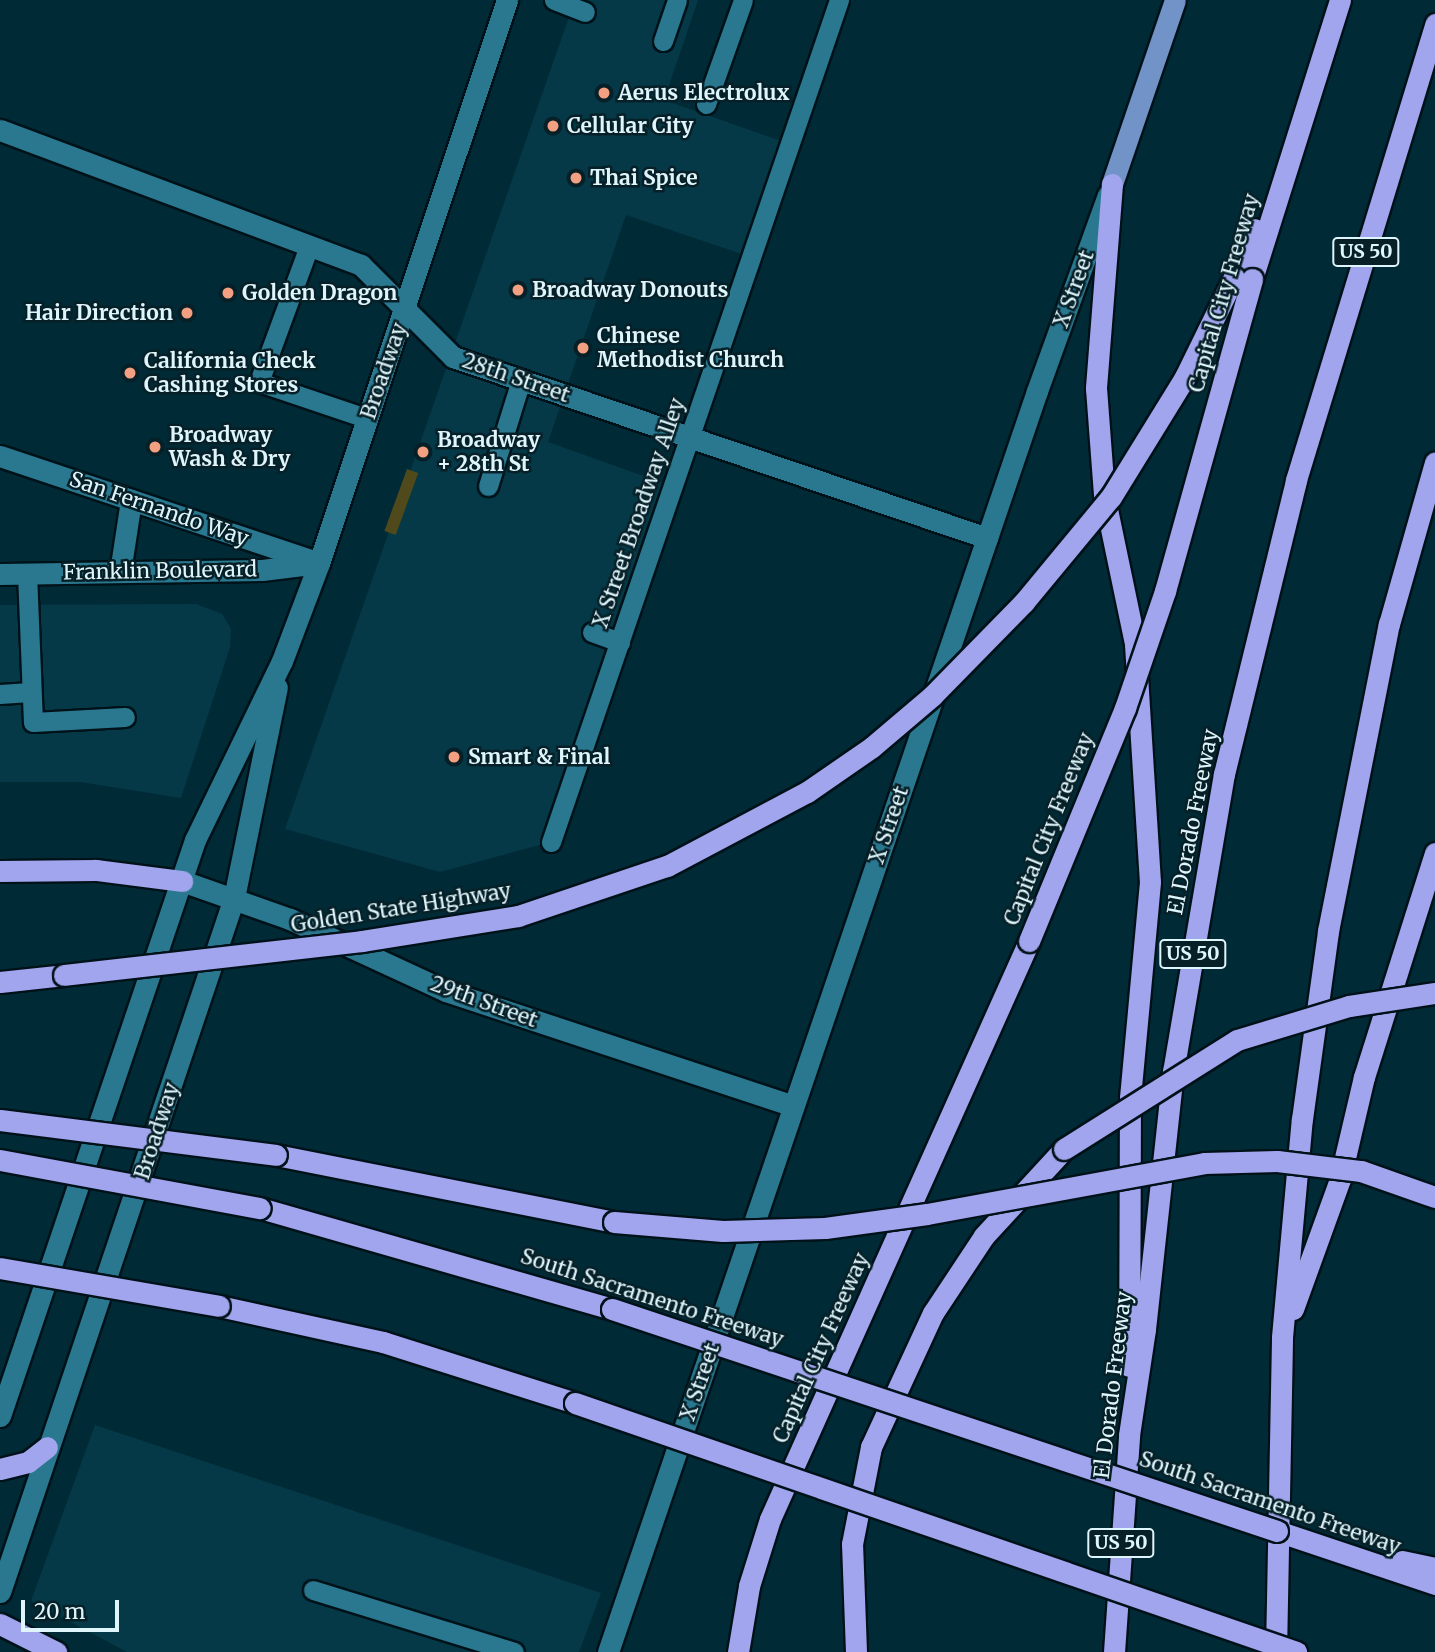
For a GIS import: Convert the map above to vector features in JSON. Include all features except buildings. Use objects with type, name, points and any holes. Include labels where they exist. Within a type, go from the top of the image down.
[{"type":"highway","name":"Capital City Freeway","points":[[738,1652],[748,1586],[770,1519],[1029,941],[1125,708],[1165,591],[1243,278],[1340,0]]},
{"type":"highway","name":"El Dorado Freeway","points":[[1114,1652],[1129,1435],[1145,1329],[1173,1072],[1224,774],[1296,480],[1435,24]]},
{"type":"highway","points":[[1112,184],[1097,415],[1104,495],[1135,644],[1150,882],[1130,1098],[1129,1435]]},
{"type":"highway","name":"Golden State Highway","points":[[0,982],[362,941],[517,916],[667,866],[807,792],[872,747],[933,695],[1033,592],[1111,497],[1243,278]]},
{"type":"highway","points":[[1276,1652],[1282,1337],[1301,1119],[1328,931],[1389,624],[1435,462]]},
{"type":"highway","points":[[1282,1337],[1340,1179],[1368,1064],[1435,853]]},
{"type":"highway","points":[[0,871],[96,870],[182,881]]},
{"type":"highway","points":[[856,1652],[852,1544],[871,1447],[933,1313],[984,1236],[1064,1149],[1237,1040],[1349,1006],[1435,993]]},
{"type":"highway","points":[[0,1119],[276,1155],[614,1222],[723,1231],[825,1228],[927,1214],[1204,1163],[1277,1161],[1361,1171],[1435,1197]]},
{"type":"highway","name":"South Sacramento Freeway","points":[[0,1160],[260,1208],[612,1309],[1435,1584]]},
{"type":"highway","points":[[0,1268],[219,1306],[383,1342],[575,1403],[1296,1652]]},
{"type":"highway","points":[[0,1469],[28,1462],[47,1447]]},
{"type":"highway","points":[[1277,1531],[1435,1568]]},
{"type":"highway","points":[[0,1624],[51,1649]]},
{"type":"highway","points":[[1255,1638],[1284,1652]]},
{"type":"main road","name":"Broadway","points":[[0,1416],[195,840],[282,661],[319,563],[507,0]]},
{"type":"main road","name":"X Street","points":[[608,1652],[987,538],[1175,0]]},
{"type":"main road","name":"28th Street","points":[[0,130],[361,265],[453,357],[987,538]]},
{"type":"main road","name":"San Fernando Way","points":[[0,456],[319,563]]},
{"type":"main road","points":[[120,572],[131,500]]},
{"type":"main road","name":"Franklin Boulevard","points":[[0,574],[262,570],[319,563]]},
{"type":"main road","name":"Broadway","points":[[0,1592],[234,898],[282,661]]},
{"type":"main road","name":"29th Street","points":[[182,881],[290,919],[446,991],[793,1106]]},
{"type":"lane","points":[[554,0],[585,12]]},
{"type":"lane","points":[[663,41],[677,0]]},
{"type":"lane","points":[[706,104],[743,0]]},
{"type":"lane","name":"X Street Broadway Alley","points":[[551,842],[620,642],[647,541],[689,437],[839,0]]},
{"type":"lane","points":[[309,246],[259,382],[368,419]]},
{"type":"lane","points":[[488,486],[521,380]]},
{"type":"lane","points":[[26,573],[33,722],[125,717]]},
{"type":"lane","points":[[592,632],[620,642]]},
{"type":"lane","points":[[0,694],[30,692]]},
{"type":"lane","points":[[313,1590],[514,1652]]},
{"type":"shaded area","points":[[575,0],[698,0],[664,100],[784,142],[745,255],[626,215],[548,442],[663,483],[543,844],[440,872],[285,829]]},
{"type":"shaded area","points":[[407,469],[418,473],[396,535],[384,531]]},
{"type":"shaded area","points":[[196,604],[222,614],[231,629],[230,647],[181,798],[80,782],[0,782],[0,605]]},
{"type":"shaded area","points":[[95,1425],[601,1593],[579,1652],[127,1652],[31,1601]]},
{"type":"place","name":"Aerus Electrolux","points":[[604,93]]},
{"type":"place","name":"Cellular City","points":[[553,126]]},
{"type":"place","name":"Thai Spice","points":[[576,178]]},
{"type":"place","name":"Broadway Donouts","points":[[518,290]]},
{"type":"place","name":"Golden Dragon","points":[[228,293]]},
{"type":"place","name":"Hair Direction","points":[[187,313]]},
{"type":"place","name":"Chinese Methodist Church","points":[[583,348]]},
{"type":"place","name":"California Check Cashing Stores","points":[[130,373]]},
{"type":"place","name":"Broadway Wash & Dry","points":[[155,447]]},
{"type":"place","name":"Broadway + 28th St","points":[[423,452]]},
{"type":"place","name":"Smart & Final","points":[[454,757]]}]
